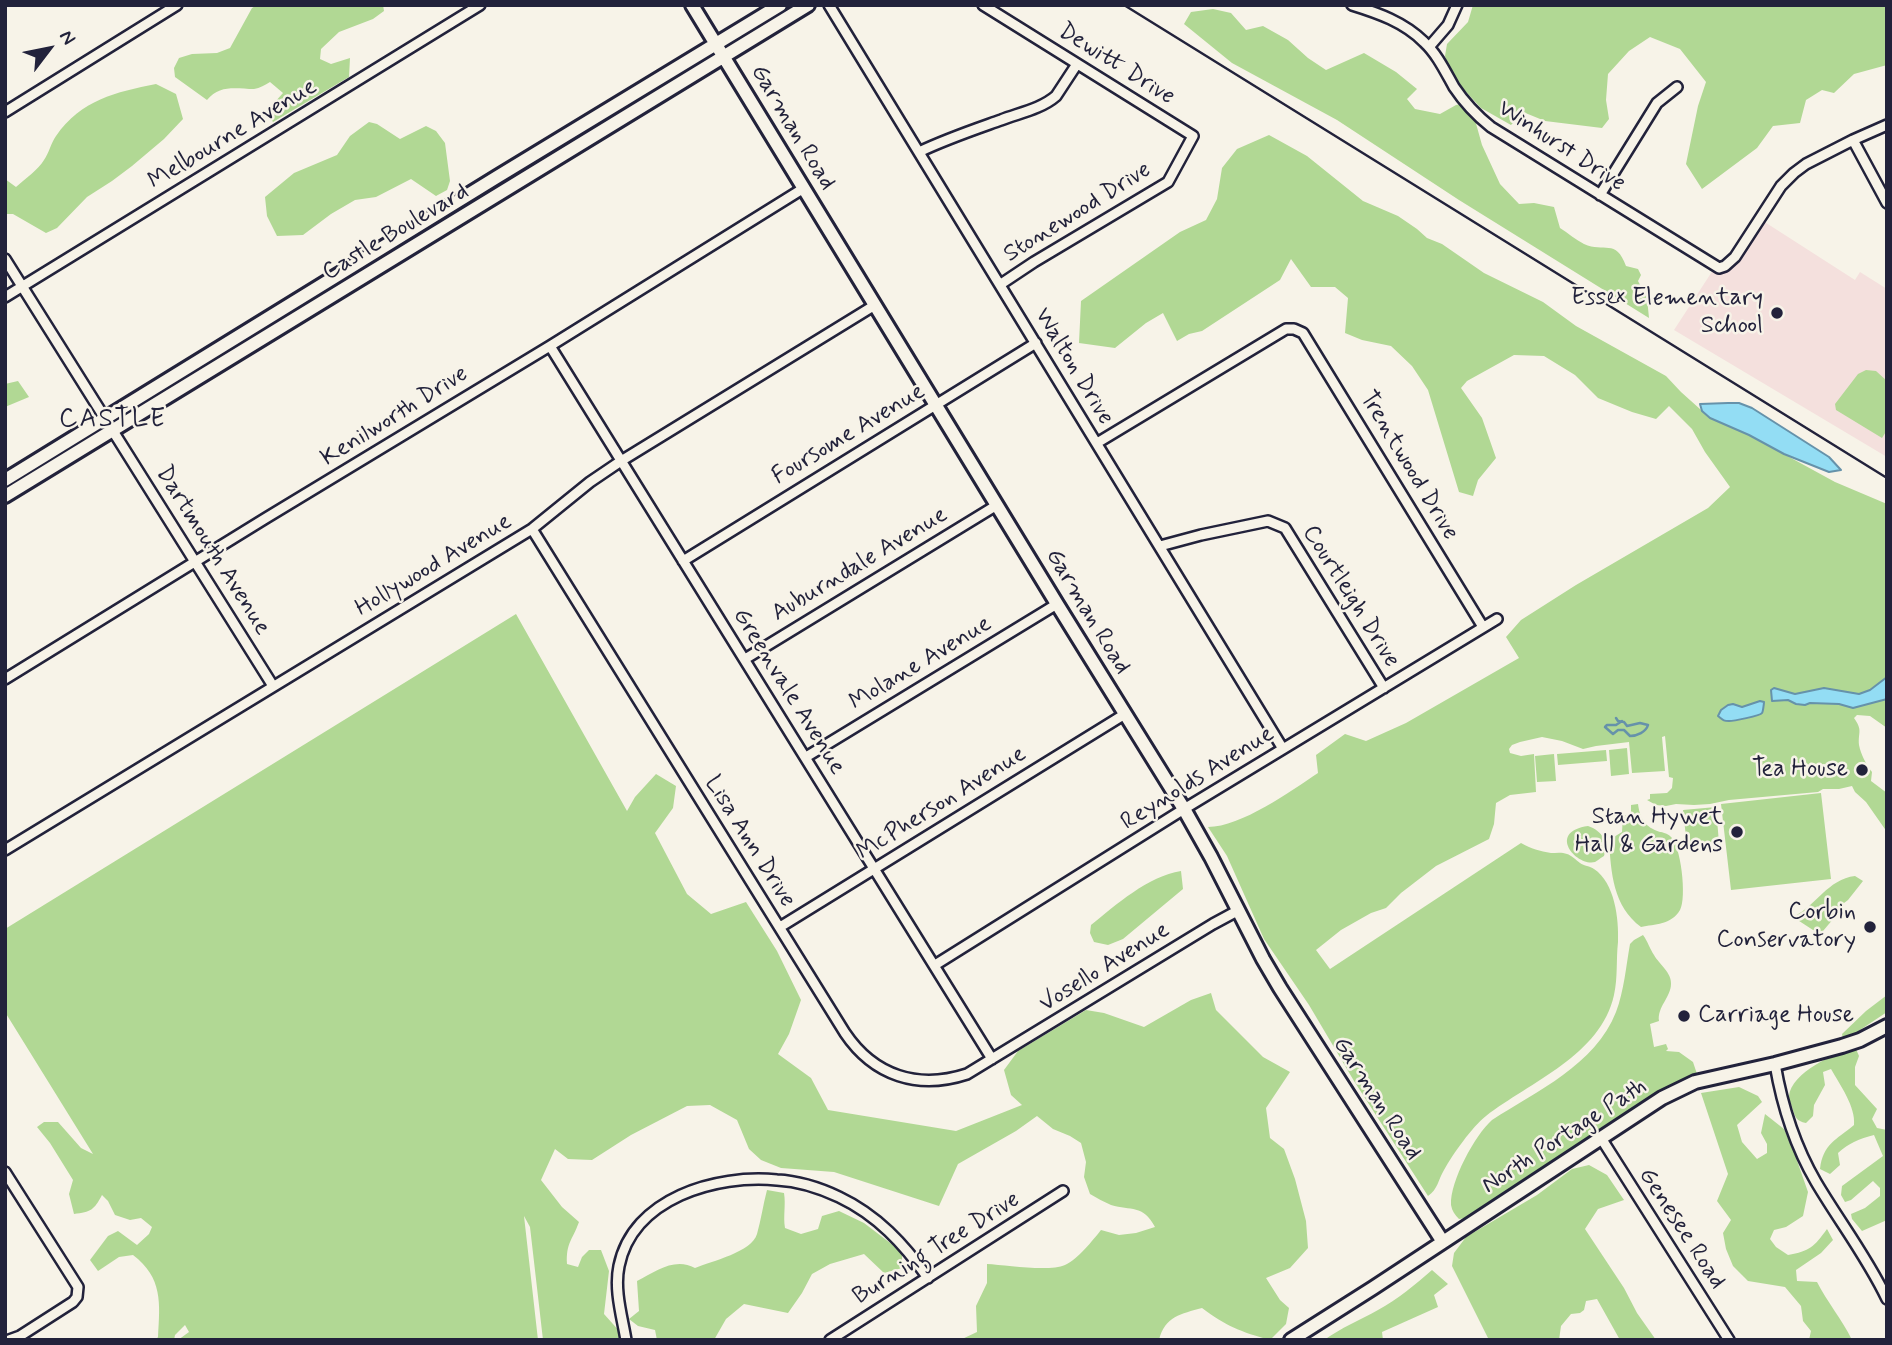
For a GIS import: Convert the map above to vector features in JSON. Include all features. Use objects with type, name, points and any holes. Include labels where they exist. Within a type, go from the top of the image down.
[{"type":"street","points":[[5,112],[164,8],[177,5]]},
{"type":"street","name":"Melbourne Avenue","points":[[5,297],[480,5]]},
{"type":"street","name":"Garman Road","points":[[692,5],[1184,809],[1280,988],[1443,1242]]},
{"type":"street","name":"Castle Boulevard","points":[[5,480],[780,5]]},
{"type":"street","name":"Castle Boulevard","points":[[5,496],[808,5]]},
{"type":"street","name":"Walton Drive","points":[[829,5],[1283,749]]},
{"type":"street","name":"Dewitt Drive","points":[[983,5],[1193,136]]},
{"type":"street","name":"Winhurst Drive","points":[[1352,5],[1394,20],[1411,30],[1429,47],[1464,100],[1482,120],[1500,133],[1718,268],[1725,266],[1735,257],[1781,186],[1794,173],[1853,140]]},
{"type":"street","points":[[1429,47],[1448,25],[1457,5]]},
{"type":"street","points":[[919,152],[1051,100],[1077,64]]},
{"type":"street","points":[[1600,195],[1657,103],[1677,87]]},
{"type":"street","points":[[598,117],[605,129]]},
{"type":"street","points":[[1887,125],[1853,140],[1887,203]]},
{"type":"street","name":"Stonewood Drive","points":[[1001,284],[1168,182],[1193,136]]},
{"type":"street","name":"Kenilworth Drive","points":[[5,679],[804,188]]},
{"type":"street","points":[[452,205],[460,219]]},
{"type":"street","name":"Dartmouth Avenue","points":[[5,259],[273,686]]},
{"type":"street","points":[[301,299],[309,311]]},
{"type":"street","name":"Hollywood Avenue","points":[[5,850],[532,529],[590,482],[621,461],[875,305]]},
{"type":"street","name":"Trentwood Drive","points":[[1097,443],[1286,329],[1303,333],[1483,627]]},
{"type":"street","name":"Foursome Avenue","points":[[683,561],[1036,343]]},
{"type":"street","name":"Greenvale Avenue","points":[[550,346],[992,1059]]},
{"type":"street","name":"Auburndale Avenue","points":[[744,659],[996,505]]},
{"type":"street","name":"Courtleigh Drive","points":[[1160,546],[1268,521],[1285,528],[1384,688]]},
{"type":"street","name":"Lisa Ann Drive","points":[[532,529],[853,1044],[879,1067],[906,1078],[932,1081],[967,1074],[992,1059]]},
{"type":"street","name":"Molane Avenue","points":[[806,757],[1057,604]]},
{"type":"street","name":"Reynolds Avenue","points":[[935,965],[1184,809],[1497,619]]},
{"type":"street","name":"McPherson Avenue","points":[[780,927],[1125,714]]},
{"type":"street","name":"Vosello Avenue","points":[[992,1059],[1239,910]]},
{"type":"street","name":"North Portage Path","points":[[1291,1340],[1662,1098],[1695,1082],[1775,1064],[1885,1031]]},
{"type":"street","points":[[1775,1064],[1784,1107],[1814,1180],[1887,1298]]},
{"type":"street","name":"Genesee Road","points":[[1601,1138],[1729,1340]]},
{"type":"street","points":[[5,1172],[78,1287],[77,1297],[73,1302],[9,1340]]},
{"type":"street","points":[[626,1340],[617,1286],[626,1242],[634,1229],[653,1211],[680,1196],[719,1183],[750,1179],[780,1180],[838,1197],[862,1210],[886,1228],[928,1278]]},
{"type":"street","name":"Burning Tree Drive","points":[[830,1340],[1063,1191]]},
{"type":"shaded area","points":[[1760,219],[1855,280],[1860,272],[1887,289],[1887,457],[1674,330],[1715,267],[1725,266]]},
{"type":"green space","points":[[257,5],[383,5],[384,11],[373,19],[339,32],[321,49],[320,59],[331,64],[350,58],[349,77],[273,122],[266,112],[283,93],[270,82],[254,89],[223,89],[207,100],[175,77],[174,68],[179,58],[192,54],[217,53],[230,48],[252,8]]},
{"type":"green space","points":[[1473,5],[1887,5],[1887,65],[1854,74],[1834,93],[1822,90],[1806,100],[1800,123],[1773,126],[1757,148],[1702,189],[1686,164],[1706,82],[1680,49],[1650,37],[1629,51],[1608,74],[1606,100],[1609,119],[1602,128],[1545,121],[1523,112],[1511,125],[1481,108],[1452,77],[1445,56],[1447,44],[1468,22]]},
{"type":"green space","points":[[1213,9],[1231,13],[1246,30],[1263,26],[1288,40],[1326,70],[1364,53],[1396,72],[1417,89],[1407,99],[1415,109],[1440,114],[1461,104],[1475,120],[1482,145],[1500,184],[1519,204],[1534,203],[1554,207],[1560,228],[1584,244],[1614,249],[1626,266],[1638,269],[1641,275],[1638,281],[1647,298],[1649,318],[1459,200],[1337,120],[1232,63],[1184,24],[1191,12]]},
{"type":"green space","points":[[701,58],[704,63],[608,122],[606,117]]},
{"type":"green space","points":[[156,84],[176,94],[183,119],[164,139],[132,166],[87,197],[57,228],[46,233],[13,214],[6,214],[5,179],[16,187],[31,174],[44,160],[56,136],[77,114],[113,94]]},
{"type":"green space","points":[[369,122],[400,139],[426,126],[436,131],[445,143],[450,181],[447,190],[436,196],[411,179],[376,197],[355,200],[303,235],[277,236],[267,216],[265,197],[294,173],[337,155],[350,136]]},
{"type":"green space","points":[[589,128],[590,133],[464,209],[463,205]]},
{"type":"green space","points":[[1269,135],[1307,156],[1363,201],[1398,216],[1427,238],[1442,244],[1484,273],[1543,302],[1576,326],[1666,376],[1710,418],[1749,435],[1835,482],[1887,504],[1887,728],[1870,716],[1857,715],[1854,718],[1859,729],[1861,752],[1872,772],[1871,781],[1887,793],[1887,832],[1852,786],[1710,804],[1656,805],[1647,800],[1650,799],[1650,794],[1667,793],[1672,788],[1673,778],[1669,777],[1665,736],[1662,737],[1665,771],[1632,773],[1629,742],[1583,749],[1542,737],[1520,742],[1509,749],[1510,753],[1521,756],[1534,754],[1536,792],[1510,795],[1496,803],[1489,839],[1436,866],[1386,908],[1341,930],[1316,950],[1330,969],[1521,843],[1539,851],[1570,855],[1594,869],[1607,883],[1616,912],[1618,942],[1614,995],[1607,1016],[1579,1051],[1481,1121],[1458,1149],[1428,1196],[1309,1005],[1264,939],[1227,856],[1208,827],[1250,815],[1318,773],[1316,755],[1345,734],[1366,741],[1406,723],[1519,658],[1506,637],[1521,620],[1708,508],[1730,487],[1692,429],[1669,406],[1656,419],[1632,412],[1598,398],[1575,375],[1544,356],[1514,355],[1467,381],[1461,388],[1482,418],[1496,458],[1478,480],[1473,496],[1459,492],[1428,390],[1412,366],[1391,346],[1362,340],[1345,333],[1348,298],[1335,287],[1311,287],[1291,259],[1280,280],[1202,331],[1177,341],[1163,313],[1115,348],[1079,343],[1081,301],[1180,232],[1206,220],[1217,199],[1222,168],[1237,149]]},
{"type":"green space","points":[[446,215],[448,219],[312,302],[310,300],[311,297]]},
{"type":"green space","points":[[293,309],[296,313],[119,421],[116,417]]},
{"type":"green space","points":[[1866,370],[1876,371],[1887,381],[1887,430],[1882,438],[1836,410],[1835,404],[1858,374]]},
{"type":"green space","points":[[18,381],[29,397],[5,407],[5,384]]},
{"type":"green space","points":[[516,614],[627,811],[635,797],[656,774],[676,786],[673,808],[655,833],[687,894],[711,914],[746,902],[777,951],[801,1000],[789,1034],[778,1054],[811,1078],[828,1110],[956,1131],[1022,1105],[1011,1095],[1004,1070],[1018,1051],[1086,1010],[1104,1013],[1144,1027],[1191,1000],[1211,993],[1216,1010],[1263,1057],[1290,1072],[1266,1108],[1270,1138],[1284,1149],[1306,1221],[1308,1248],[1290,1268],[1266,1278],[1280,1300],[1289,1308],[1286,1324],[1270,1340],[1234,1328],[1202,1308],[1175,1317],[1165,1326],[1159,1340],[960,1340],[977,1332],[976,1306],[987,1283],[987,1264],[1058,1267],[1075,1258],[1101,1230],[1119,1235],[1155,1227],[1141,1212],[1111,1205],[1090,1194],[1084,1177],[1086,1162],[1081,1143],[1053,1129],[1037,1116],[958,1164],[939,1206],[834,1172],[781,1168],[761,1160],[749,1149],[737,1120],[710,1105],[687,1106],[631,1135],[592,1160],[568,1159],[555,1149],[541,1180],[562,1207],[579,1222],[569,1246],[567,1264],[578,1267],[589,1250],[601,1250],[609,1271],[604,1314],[621,1333],[618,1340],[543,1340],[530,1227],[524,1216],[538,1340],[178,1340],[189,1332],[185,1325],[175,1335],[174,1340],[156,1340],[158,1292],[143,1264],[133,1255],[119,1257],[98,1271],[90,1260],[108,1236],[118,1231],[137,1245],[149,1234],[152,1227],[141,1218],[130,1220],[115,1215],[102,1195],[91,1209],[74,1214],[69,1194],[73,1180],[37,1127],[44,1122],[58,1122],[81,1148],[93,1154],[5,1012],[5,929]]},
{"type":"green space","points":[[1627,748],[1629,774],[1611,776],[1609,750]]},
{"type":"green space","points":[[1606,750],[1607,761],[1558,765],[1557,754]]},
{"type":"green space","points":[[1554,754],[1556,781],[1537,782],[1535,756]]},
{"type":"green space","points":[[1821,793],[1831,879],[1731,890],[1721,804]]},
{"type":"green space","points":[[1638,804],[1640,814],[1647,825],[1670,836],[1674,841],[1683,883],[1682,904],[1676,915],[1662,923],[1641,927],[1624,909],[1619,899],[1611,865],[1609,840],[1622,832],[1623,816],[1631,814],[1631,805]]},
{"type":"green space","points":[[1716,807],[1719,843],[1687,846],[1683,810]]},
{"type":"green space","points":[[1588,826],[1601,834],[1605,841],[1604,856],[1595,862],[1580,859],[1569,848],[1567,841],[1576,829]]},
{"type":"green space","points":[[1181,871],[1183,889],[1123,939],[1108,945],[1094,942],[1090,933],[1091,925],[1145,885]]},
{"type":"green space","points":[[1855,876],[1863,881],[1840,906],[1823,931],[1813,930],[1793,917],[1837,882]]},
{"type":"green space","points":[[1643,935],[1671,980],[1659,1021],[1650,1024],[1654,1047],[1666,1044],[1666,1051],[1679,1052],[1693,1062],[1697,1074],[1651,1098],[1466,1218],[1459,1219],[1451,1207],[1452,1195],[1459,1172],[1478,1136],[1492,1120],[1563,1075],[1594,1047],[1616,1012],[1630,944]]},
{"type":"green space","points":[[1887,995],[1887,1012],[1843,1039],[1842,1034]]},
{"type":"green space","points":[[1856,1049],[1859,1056],[1855,1067],[1855,1085],[1877,1109],[1872,1119],[1877,1128],[1887,1130],[1887,1220],[1862,1231],[1851,1214],[1865,1208],[1880,1196],[1880,1188],[1873,1181],[1845,1202],[1841,1195],[1842,1186],[1883,1156],[1874,1135],[1854,1142],[1838,1153],[1840,1165],[1830,1174],[1820,1169],[1824,1154],[1831,1143],[1854,1125],[1853,1111],[1847,1096],[1831,1069],[1823,1072],[1825,1085],[1814,1105],[1813,1116],[1806,1123],[1796,1118],[1789,1096],[1792,1087],[1806,1072],[1837,1054]]},
{"type":"green space","points":[[1739,1087],[1758,1096],[1762,1102],[1737,1125],[1742,1142],[1757,1159],[1767,1153],[1767,1144],[1761,1133],[1765,1114],[1784,1129],[1808,1192],[1803,1216],[1786,1227],[1774,1230],[1770,1239],[1788,1255],[1811,1247],[1827,1229],[1833,1240],[1821,1253],[1796,1270],[1797,1281],[1817,1282],[1852,1340],[1809,1340],[1811,1331],[1803,1321],[1801,1306],[1785,1287],[1748,1281],[1733,1266],[1723,1233],[1731,1220],[1717,1201],[1728,1174],[1701,1093]]},
{"type":"green space","points":[[1589,1165],[1607,1175],[1624,1200],[1598,1209],[1585,1229],[1656,1340],[1620,1340],[1597,1299],[1586,1301],[1584,1310],[1571,1314],[1561,1326],[1559,1340],[1489,1340],[1452,1266],[1454,1253],[1466,1237],[1537,1195],[1572,1169]]},
{"type":"green space","points":[[767,1190],[784,1193],[785,1228],[801,1234],[818,1229],[822,1216],[839,1211],[864,1223],[902,1252],[902,1268],[884,1273],[864,1254],[830,1264],[812,1274],[788,1313],[744,1304],[726,1319],[714,1340],[657,1340],[655,1330],[638,1326],[629,1319],[639,1311],[637,1281],[673,1265],[695,1268],[748,1246],[757,1234]]},
{"type":"green space","points":[[1432,1270],[1448,1284],[1434,1295],[1438,1307],[1382,1332],[1383,1340],[1324,1340],[1392,1301]]},
{"type":"water","points":[[1739,403],[1752,408],[1829,457],[1841,470],[1829,472],[1784,454],[1710,418],[1702,411],[1700,404]]},
{"type":"water","points":[[1887,677],[1887,699],[1853,708],[1839,704],[1805,705],[1788,700],[1772,701],[1771,690],[1774,688],[1795,694],[1824,688],[1859,694],[1870,690]]},
{"type":"water","points":[[1764,702],[1763,711],[1757,716],[1729,721],[1718,716],[1728,705],[1742,707]]},
{"type":"waterway","points":[[1616,718],[1618,721],[1624,722],[1627,726],[1640,723],[1648,725],[1641,733],[1630,736],[1624,730],[1613,734],[1605,727],[1616,725],[1622,721]]},
{"type":"railway","points":[[1124,5],[1887,478]]},
{"type":"place","name":"Essex Elementary School","points":[[1777,313]]},
{"type":"place","name":"Tea House","points":[[1862,770]]},
{"type":"place","name":"Stan Hywet Hall & Gardens","points":[[1737,832]]},
{"type":"place","name":"Corbin Conservatory","points":[[1870,927]]},
{"type":"place","name":"Carriage House","points":[[1684,1016]]},
{"type":"district","name":"CASTLE","points":[[113,421]]}]
